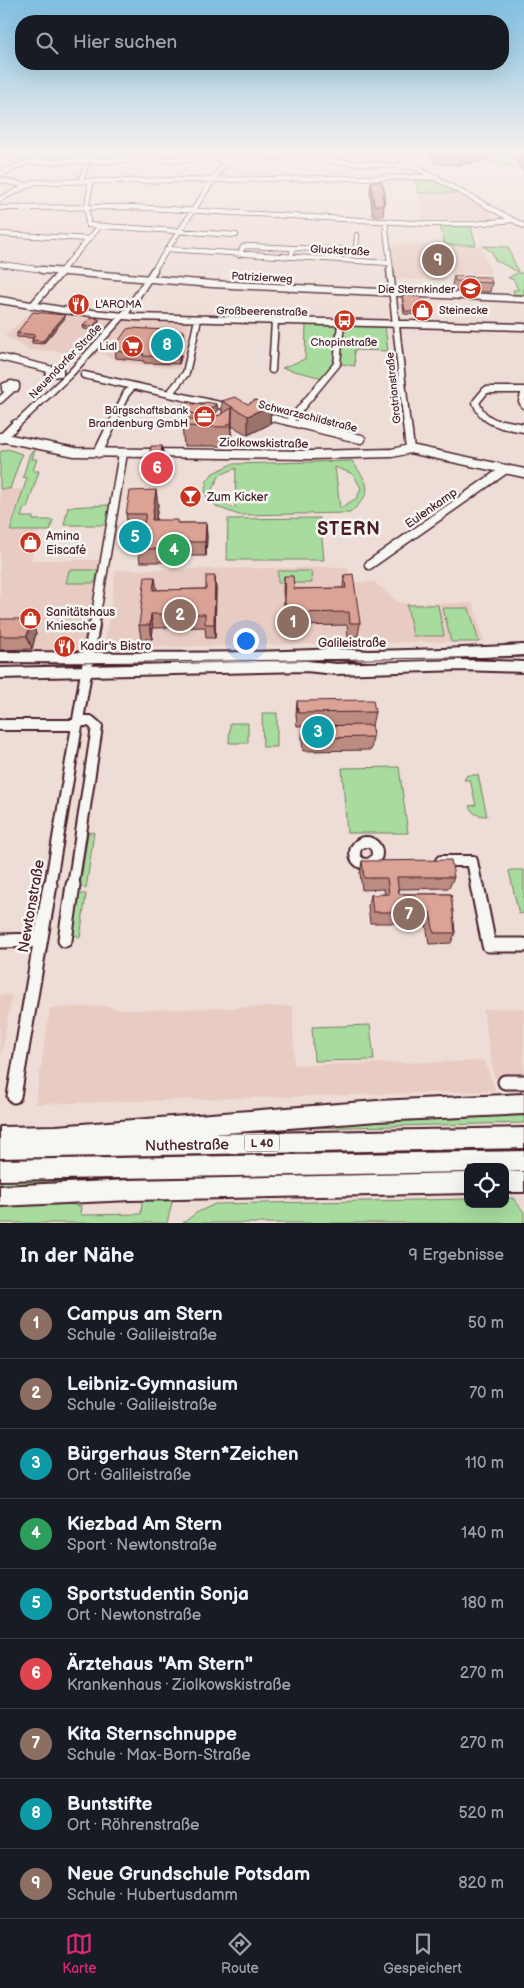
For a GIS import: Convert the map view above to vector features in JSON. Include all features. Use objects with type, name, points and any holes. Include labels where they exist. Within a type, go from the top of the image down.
[{"type":"highway","points":[[0,1137],[56,1136],[386,1110],[524,1104]]},
{"type":"highway","name":"Nuthestraße","points":[[0,1148],[524,1138]]},
{"type":"highway","name":"Nuthestraße","points":[[0,1170],[524,1161]]},
{"type":"highway","points":[[509,1182],[524,1182]]},
{"type":"highway","points":[[0,1196],[47,1192],[464,1183]]},
{"type":"highway","points":[[0,1190],[47,1192]]},
{"type":"street","points":[[87,209],[88,225],[236,235]]},
{"type":"street","name":"Neuendorfer Straße","points":[[1,438],[71,373],[122,316],[193,209]]},
{"type":"street","points":[[194,209],[385,221],[470,223],[512,220]]},
{"type":"street","points":[[492,209],[524,226]]},
{"type":"street","points":[[385,221],[391,278]]},
{"type":"street","points":[[32,306],[100,226]]},
{"type":"street","points":[[1,235],[88,239]]},
{"type":"street","name":"Gluckstraße","points":[[239,255],[243,247],[247,246],[353,250],[356,248],[357,235]]},
{"type":"street","name":"Gluckstraße","points":[[290,258],[293,248]]},
{"type":"street","name":"Gluckstraße","points":[[167,249],[389,263]]},
{"type":"street","name":"Patrizierweg","points":[[0,264],[147,280],[392,294],[524,299]]},
{"type":"street","name":"Grotrianstraße","points":[[391,278],[410,449]]},
{"type":"street","name":"Großbeerenstraße","points":[[0,300],[32,306],[122,316],[524,327]]},
{"type":"street","points":[[169,394],[186,372],[198,319]]},
{"type":"street","points":[[272,370],[275,321]]},
{"type":"street","points":[[290,422],[337,364],[342,322]]},
{"type":"street","points":[[0,357],[53,370]]},
{"type":"street","name":"Schwarzschildstraße","points":[[84,375],[245,411]]},
{"type":"street","points":[[98,453],[126,394],[133,386]]},
{"type":"street","points":[[0,400],[11,390]]},
{"type":"street","points":[[524,405],[522,401],[524,392],[486,390],[476,402],[480,414],[487,420],[524,428]]},
{"type":"street","name":"Schwarzschildstraße","points":[[254,413],[361,439]]},
{"type":"street","name":"Ziolkowskistraße","points":[[1,438],[59,451],[98,453],[350,454],[398,452],[410,449],[524,473]]},
{"type":"street","name":"Newtonstraße","points":[[14,1096],[123,453]]},
{"type":"street","name":"Eulenkamp","points":[[369,566],[506,469]]},
{"type":"street","name":"Galileistraße","points":[[0,657],[135,659],[336,654],[386,656],[524,650]]},
{"type":"street","name":"Galileistraße","points":[[0,673],[306,666],[336,669],[460,665],[524,667]]},
{"type":"street","points":[[0,725],[90,721],[98,727],[65,940]]},
{"type":"street","points":[[433,861],[472,861],[489,945],[524,945]]},
{"type":"street","points":[[0,941],[40,940]]},
{"type":"street","points":[[505,1082],[524,1082]]},
{"type":"shaded area","points":[[421,209],[488,209],[494,219],[423,219]]},
{"type":"shaded area","points":[[389,244],[481,246],[491,274],[444,273],[445,280],[394,279]]},
{"type":"shaded area","points":[[33,310],[107,320],[190,322],[180,369],[125,363],[98,353],[94,357],[55,351],[30,350],[5,336]]},
{"type":"shaded area","points":[[0,489],[23,489],[8,532],[39,532],[31,560],[101,560],[85,647],[77,652],[0,651]]},
{"type":"shaded area","points":[[348,567],[350,582],[374,582],[400,603],[473,603],[484,641],[104,648],[116,570]]},
{"type":"shaded area","points":[[0,995],[12,995],[0,1062]]},
{"type":"shaded area","points":[[105,1006],[119,1009],[148,1010],[293,1006],[294,1065],[484,1061],[496,1091],[35,1104],[50,1008]]},
{"type":"shaded area","points":[[524,1008],[524,1082],[505,1082],[494,1077],[483,1011],[486,1009]]},
{"type":"green space","points":[[470,224],[476,245],[445,245],[440,225]]},
{"type":"green space","points":[[483,246],[508,247],[518,272],[495,260],[492,252]]},
{"type":"green space","points":[[517,273],[524,273],[524,295],[514,295],[513,290],[518,290],[514,280],[508,278]]},
{"type":"green space","points":[[306,325],[385,327],[388,351],[354,350],[355,366],[335,363],[323,378],[282,368],[305,359]]},
{"type":"green space","points":[[7,449],[22,454],[10,489],[0,489],[0,452]]},
{"type":"green space","points":[[35,450],[32,459],[37,459],[33,471],[39,471],[27,508],[24,508],[21,517],[33,517],[33,520],[53,520],[50,531],[10,531],[27,478],[23,477],[30,453]]},
{"type":"green space","points":[[352,461],[363,477],[367,488],[363,499],[350,513],[239,515],[217,507],[207,497],[205,489],[207,481],[213,473],[232,464]],"holes":[[[335,467],[353,474],[361,488],[357,498],[340,508]],[[236,468],[235,508],[235,509],[217,499],[212,489],[220,475]]]},
{"type":"green space","points":[[108,505],[110,507],[108,522],[105,525],[64,525],[68,507]]},
{"type":"green space","points":[[320,518],[324,560],[227,560],[228,519]]},
{"type":"green space","points":[[69,570],[98,570],[95,583],[66,583]]},
{"type":"green space","points":[[278,571],[311,571],[312,583],[278,583]]},
{"type":"green space","points":[[407,605],[438,605],[444,636],[413,636]]},
{"type":"green space","points":[[443,608],[469,608],[479,642],[451,642]]},
{"type":"green space","points":[[262,713],[277,713],[277,747],[263,747]]},
{"type":"green space","points":[[230,723],[248,723],[248,743],[229,743]]},
{"type":"green space","points":[[399,767],[408,833],[347,833],[342,768]]},
{"type":"green space","points":[[467,775],[478,775],[487,816],[476,814],[470,809],[469,806],[476,805],[470,780],[464,780]]},
{"type":"green space","points":[[94,832],[86,889],[80,886],[88,833]]},
{"type":"green space","points":[[524,870],[524,913],[519,914],[509,871]]},
{"type":"green space","points":[[79,894],[86,894],[80,938],[73,933]]},
{"type":"green space","points":[[370,1025],[374,1060],[314,1061],[312,1027]]},
{"type":"green space","points":[[524,1114],[524,1123],[263,1129],[446,1116]]},
{"type":"green space","points":[[464,1170],[464,1176],[0,1185],[0,1180]]},
{"type":"green space","points":[[158,1197],[173,1198],[167,1223],[0,1223],[0,1199],[49,1201],[81,1206],[80,1214],[82,1215],[141,1214],[142,1202]]},
{"type":"green space","points":[[509,1198],[513,1198],[524,1212],[524,1223],[183,1223],[196,1213],[215,1204],[464,1199],[464,1208],[509,1208]]},
{"type":"building","points":[[454,276],[490,277],[492,283],[455,281]]},
{"type":"building","points":[[402,295],[421,297],[422,304],[426,305],[427,312],[405,311]]},
{"type":"building","points":[[33,312],[65,315],[43,341],[32,340],[35,335],[17,333]]},
{"type":"building","points":[[90,318],[99,319],[93,327],[83,326]]},
{"type":"building","points":[[127,329],[183,331],[177,350],[180,350],[179,357],[143,356],[144,354],[115,351],[118,347],[115,346]]},
{"type":"building","points":[[235,397],[248,404],[255,400],[271,405],[248,416],[222,401]]},
{"type":"building","points":[[190,402],[203,405],[206,402],[217,404],[200,418],[180,406]]},
{"type":"building","points":[[232,408],[231,424],[227,424],[227,427],[182,426],[183,420],[201,420],[214,413],[218,416]]},
{"type":"building","points":[[151,446],[162,446],[160,464],[148,464]]},
{"type":"building","points":[[156,490],[152,520],[177,520],[177,523],[206,523],[205,542],[174,542],[174,545],[167,545],[167,549],[138,549],[146,514],[126,514],[130,491]]},
{"type":"building","points":[[353,574],[360,623],[350,623],[349,612],[295,613],[296,624],[286,624],[284,576],[293,576],[294,589],[346,588],[344,575]]},
{"type":"building","points":[[206,576],[215,576],[214,624],[205,624],[205,614],[151,614],[150,625],[139,625],[145,577],[155,577],[153,590],[206,589]]},
{"type":"building","points":[[0,619],[31,619],[27,636],[0,636]]},
{"type":"building","points":[[58,640],[70,640],[69,645],[57,646]]},
{"type":"building","points":[[373,700],[375,712],[298,713],[297,701]]},
{"type":"building","points":[[372,725],[373,737],[304,738],[303,726]]},
{"type":"building","points":[[451,860],[454,877],[397,877],[399,894],[451,894],[455,933],[434,933],[430,912],[373,912],[371,895],[389,894],[387,878],[364,878],[362,861]]},
{"type":"tram line","points":[[0,664],[524,657]]},
{"type":"place","name":"Neue Grundschule Potsdam","points":[[438,260]]},
{"type":"place","name":"Die Sternkinder","points":[[471,289]]},
{"type":"place","name":"L'AROMA","points":[[79,304]]},
{"type":"place","name":"Steinecke","points":[[423,310]]},
{"type":"place","name":"Chopinstraße","points":[[344,321]]},
{"type":"place","name":"Buntstifte","points":[[167,345]]},
{"type":"place","name":"Lidl","points":[[133,346]]},
{"type":"place","name":"Bürgschaftsbank Brandenburg GmbH","points":[[204,416]]},
{"type":"place","name":"Ärztehaus \"Am Stern\"","points":[[157,468]]},
{"type":"place","name":"Zum Kicker","points":[[191,497]]},
{"type":"place","name":"Sportstudentin Sonja","points":[[135,537]]},
{"type":"place","name":"Amina Eiscafé","points":[[30,543]]},
{"type":"place","name":"Kiezbad Am Stern","points":[[174,550]]},
{"type":"place","name":"Leibniz-Gymnasium","points":[[180,615]]},
{"type":"place","name":"Sanitätshaus Kniesche","points":[[30,619]]},
{"type":"place","name":"Campus am Stern","points":[[293,622]]},
{"type":"place","name":"Kadir's Bistro","points":[[64,646]]},
{"type":"place","name":"Bürgerhaus Stern*Zeichen","points":[[318,732]]},
{"type":"place","name":"Kita Sternschnuppe","points":[[409,914]]},
{"type":"district","name":"STERN","points":[[349,529]]}]
